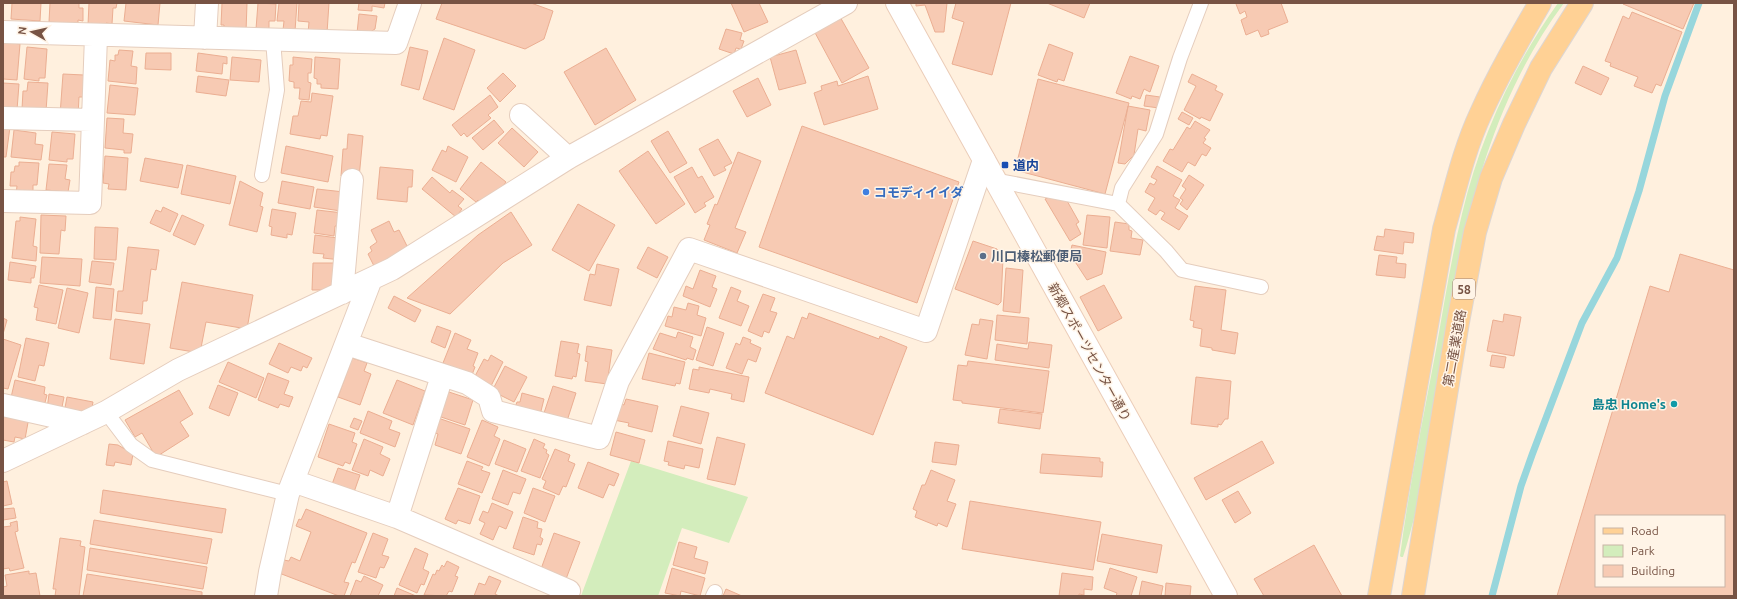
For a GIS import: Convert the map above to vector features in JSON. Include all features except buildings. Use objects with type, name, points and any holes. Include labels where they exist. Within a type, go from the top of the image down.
[{"type":"main road","name":"58","points":[[1379,596],[1444,228],[1458,179],[1480,113],[1508,59],[1540,3]]},
{"type":"main road","name":"第二産業道路","points":[[1414,596],[1458,322],[1475,232],[1491,178],[1514,124],[1541,68],[1582,3]]},
{"type":"street","points":[[205,38],[207,3]]},
{"type":"street","points":[[3,32],[96,36],[396,43],[410,3]]},
{"type":"street","points":[[3,462],[106,412],[178,370],[392,269],[568,158],[846,3]]},
{"type":"street","name":"新郷スポーツセンター通り","points":[[897,3],[1226,596]]},
{"type":"street","points":[[3,200],[90,203],[96,36]]},
{"type":"street","points":[[521,115],[568,158]]},
{"type":"street","points":[[3,118],[92,120]]},
{"type":"street","points":[[347,344],[467,383],[490,397],[493,411],[599,438],[618,381],[689,249],[926,331],[984,160]]},
{"type":"street","points":[[342,293],[352,180]]},
{"type":"street","points":[[266,596],[270,572],[290,488],[371,279]]},
{"type":"street","points":[[397,517],[442,376]]},
{"type":"street","points":[[3,405],[82,423]]},
{"type":"street","points":[[290,488],[397,517],[569,591]]},
{"type":"lane","points":[[1118,204],[1122,188],[1156,134],[1180,58],[1201,3]]},
{"type":"lane","points":[[262,175],[277,90],[273,40]]},
{"type":"lane","points":[[994,180],[1118,204],[1166,251],[1182,270],[1261,287]]},
{"type":"lane","points":[[106,412],[131,445],[152,460],[290,488]]},
{"type":"green space","points":[[1558,3],[1564,3],[1535,46],[1512,92],[1492,139],[1477,187],[1464,236],[1454,286],[1427,452],[1415,515],[1403,557],[1401,557],[1412,479],[1448,282],[1469,186],[1488,130],[1513,77],[1542,27]]},
{"type":"green space","points":[[631,461],[748,497],[729,543],[682,528],[658,596],[581,596]]},
{"type":"waterway","points":[[1492,596],[1521,486],[1582,323],[1617,258],[1639,191],[1665,96],[1699,3]]},
{"type":"place","name":"道内","points":[[1005,165]]},
{"type":"place","name":"コモディイイダ","points":[[866,192]]},
{"type":"place","name":"川口榛松郵便局","points":[[983,256]]},
{"type":"place","name":"島忠 Home's","points":[[1674,404]]}]
